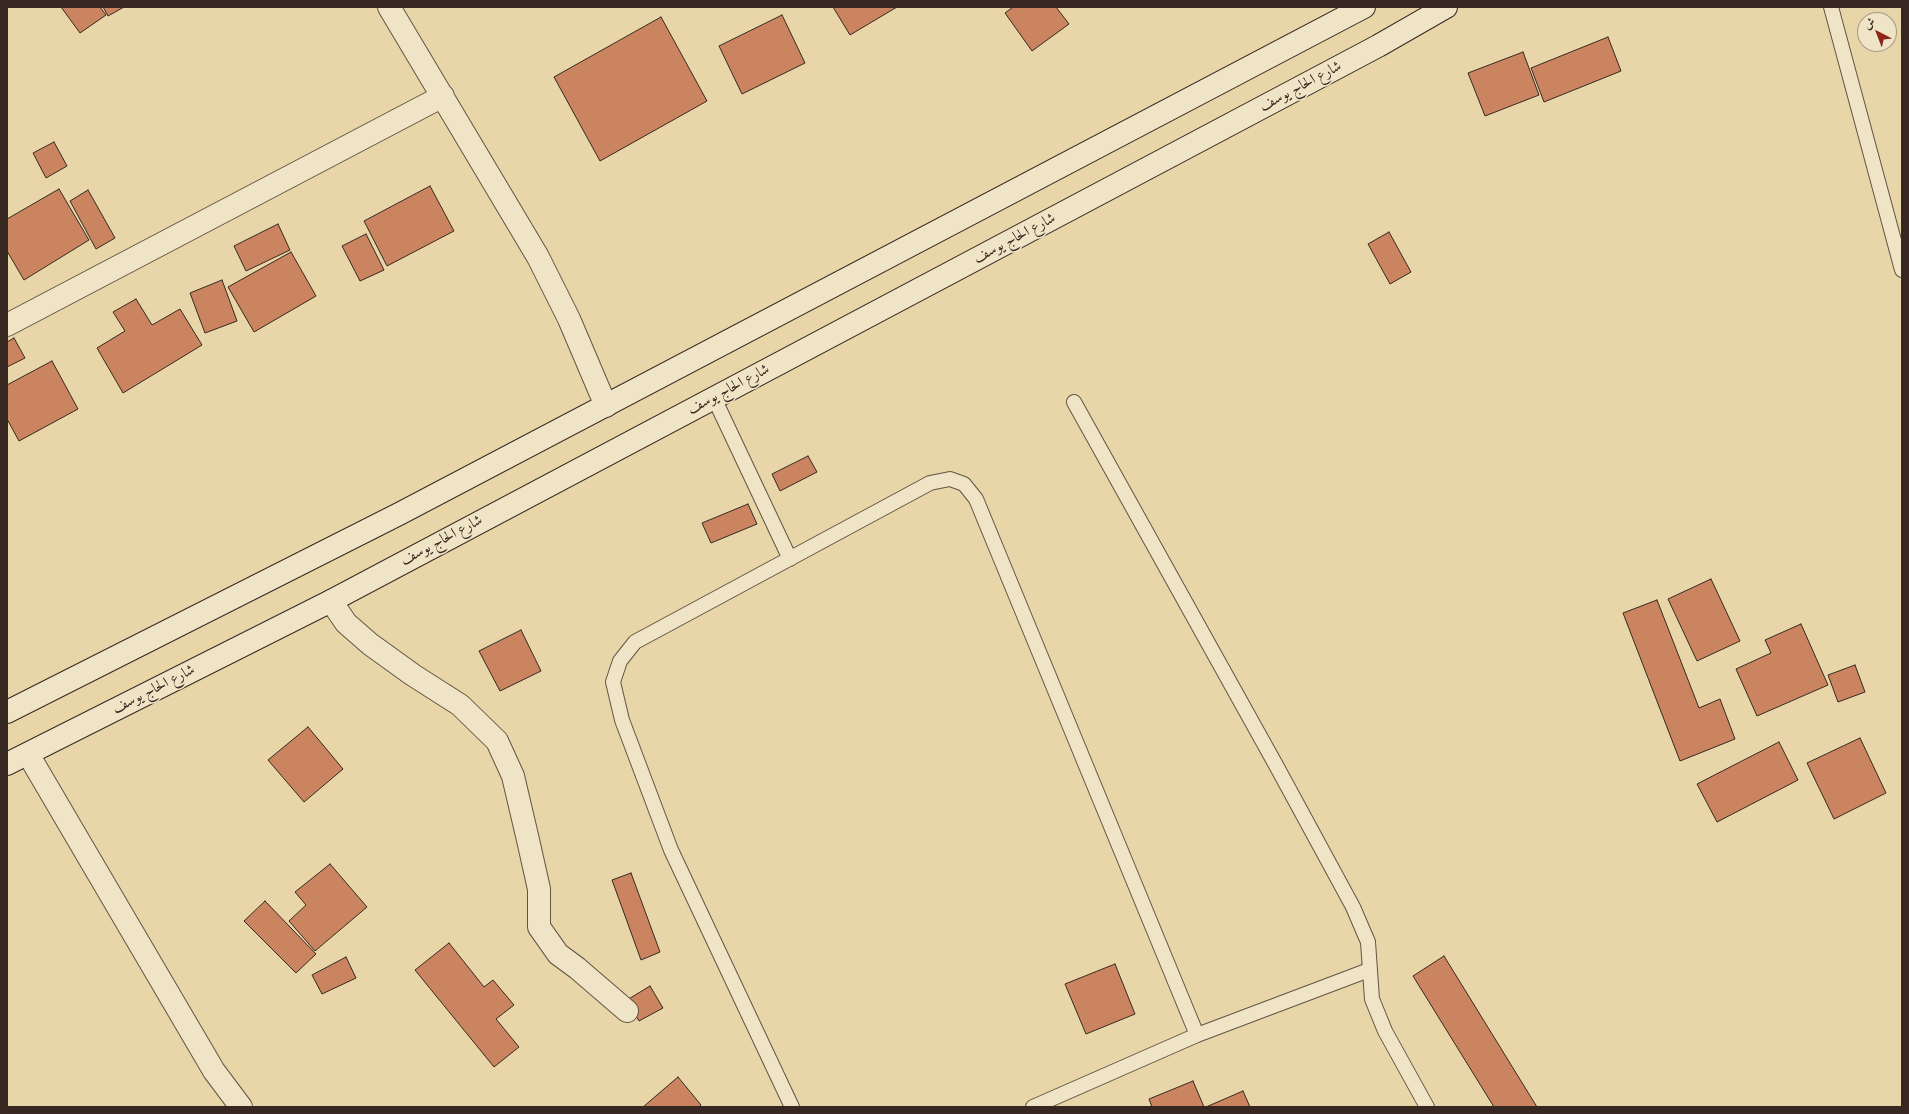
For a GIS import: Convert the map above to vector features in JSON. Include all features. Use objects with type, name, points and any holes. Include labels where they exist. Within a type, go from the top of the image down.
[{"type":"main road","points":[[389,7],[538,257],[569,319],[606,406]]},
{"type":"main road","points":[[7,712],[399,514],[933,232],[1364,7]]},
{"type":"main road","name":"شارع الحاج يوسف","points":[[7,764],[331,601],[1364,53],[1446,7]]},
{"type":"main road","points":[[7,325],[443,96]]},
{"type":"main road","points":[[331,601],[346,623],[370,644],[413,675],[460,705],[496,741],[513,776],[528,840],[539,889],[539,927],[558,954],[578,968],[627,1010]]},
{"type":"main road","points":[[28,754],[214,1071],[241,1107]]},
{"type":"lane","points":[[1831,7],[1902,270]]},
{"type":"lane","points":[[714,398],[790,559]]},
{"type":"lane","points":[[1074,402],[1277,767],[1352,907],[1368,942],[1372,999],[1385,1031],[1427,1107]]},
{"type":"lane","points":[[792,1107],[672,850],[622,720],[613,682],[620,661],[635,642],[930,483],[950,479],[964,484],[976,499],[1197,1035]]},
{"type":"lane","points":[[1032,1107],[1197,1035],[1369,970]]},
{"type":"building","points":[[61,7],[100,7],[106,15],[80,33]]},
{"type":"building","points":[[103,7],[124,7],[108,16]]},
{"type":"building","points":[[833,7],[897,7],[850,35]]},
{"type":"building","points":[[1013,7],[1056,7],[1069,24],[1032,51],[1005,13]]},
{"type":"building","points":[[782,15],[805,63],[742,94],[719,46]]},
{"type":"building","points":[[661,17],[707,101],[600,161],[554,77]]},
{"type":"building","points":[[1608,37],[1621,71],[1544,102],[1531,68]]},
{"type":"building","points":[[1523,52],[1539,95],[1485,116],[1468,73]]},
{"type":"building","points":[[54,142],[67,166],[46,178],[33,153]]},
{"type":"building","points":[[430,186],[454,231],[387,266],[364,221]]},
{"type":"building","points":[[59,189],[89,240],[24,280],[7,251],[7,219]]},
{"type":"building","points":[[88,190],[115,238],[96,249],[70,201]]},
{"type":"building","points":[[278,224],[290,250],[246,271],[234,246]]},
{"type":"building","points":[[1389,232],[1411,272],[1390,284],[1368,244]]},
{"type":"building","points":[[366,234],[384,270],[360,281],[342,246]]},
{"type":"building","points":[[291,252],[316,296],[254,332],[228,287]]},
{"type":"building","points":[[222,280],[237,321],[205,333],[190,293]]},
{"type":"building","points":[[136,299],[152,325],[180,309],[202,345],[123,393],[97,348],[125,331],[113,312]]},
{"type":"building","points":[[14,338],[25,358],[7,367],[7,342]]},
{"type":"building","points":[[52,361],[78,409],[19,441],[7,419],[7,385]]},
{"type":"building","points":[[808,456],[817,472],[780,491],[772,474]]},
{"type":"building","points":[[748,504],[757,524],[711,543],[702,523]]},
{"type":"building","points":[[1711,579],[1740,641],[1697,661],[1668,599]]},
{"type":"building","points":[[1657,600],[1699,708],[1720,699],[1735,739],[1680,761],[1623,613]]},
{"type":"building","points":[[1801,624],[1828,685],[1757,716],[1736,669],[1771,653],[1765,640]]},
{"type":"building","points":[[521,630],[541,671],[500,691],[479,651]]},
{"type":"building","points":[[1855,665],[1865,692],[1838,702],[1828,675]]},
{"type":"building","points":[[308,727],[343,769],[304,802],[268,760]]},
{"type":"building","points":[[1860,738],[1886,793],[1834,819],[1807,763]]},
{"type":"building","points":[[1779,742],[1798,780],[1717,822],[1697,784]]},
{"type":"building","points":[[330,864],[367,907],[315,951],[289,921],[306,905],[295,892]]},
{"type":"building","points":[[631,873],[660,952],[641,960],[612,880]]},
{"type":"building","points":[[265,901],[316,954],[296,973],[244,921]]},
{"type":"building","points":[[449,943],[484,987],[493,980],[514,1005],[496,1019],[519,1047],[494,1067],[415,970]]},
{"type":"building","points":[[1444,956],[1537,1107],[1494,1107],[1413,976]]},
{"type":"building","points":[[346,957],[356,978],[322,994],[312,975]]},
{"type":"building","points":[[1115,964],[1135,1014],[1086,1034],[1065,984]]},
{"type":"building","points":[[650,986],[663,1008],[639,1021],[627,1000]]},
{"type":"building","points":[[678,1077],[701,1105],[699,1107],[643,1107]]},
{"type":"building","points":[[1193,1081],[1204,1107],[1152,1107],[1149,1099]]},
{"type":"building","points":[[1243,1091],[1250,1107],[1206,1107]]}]
